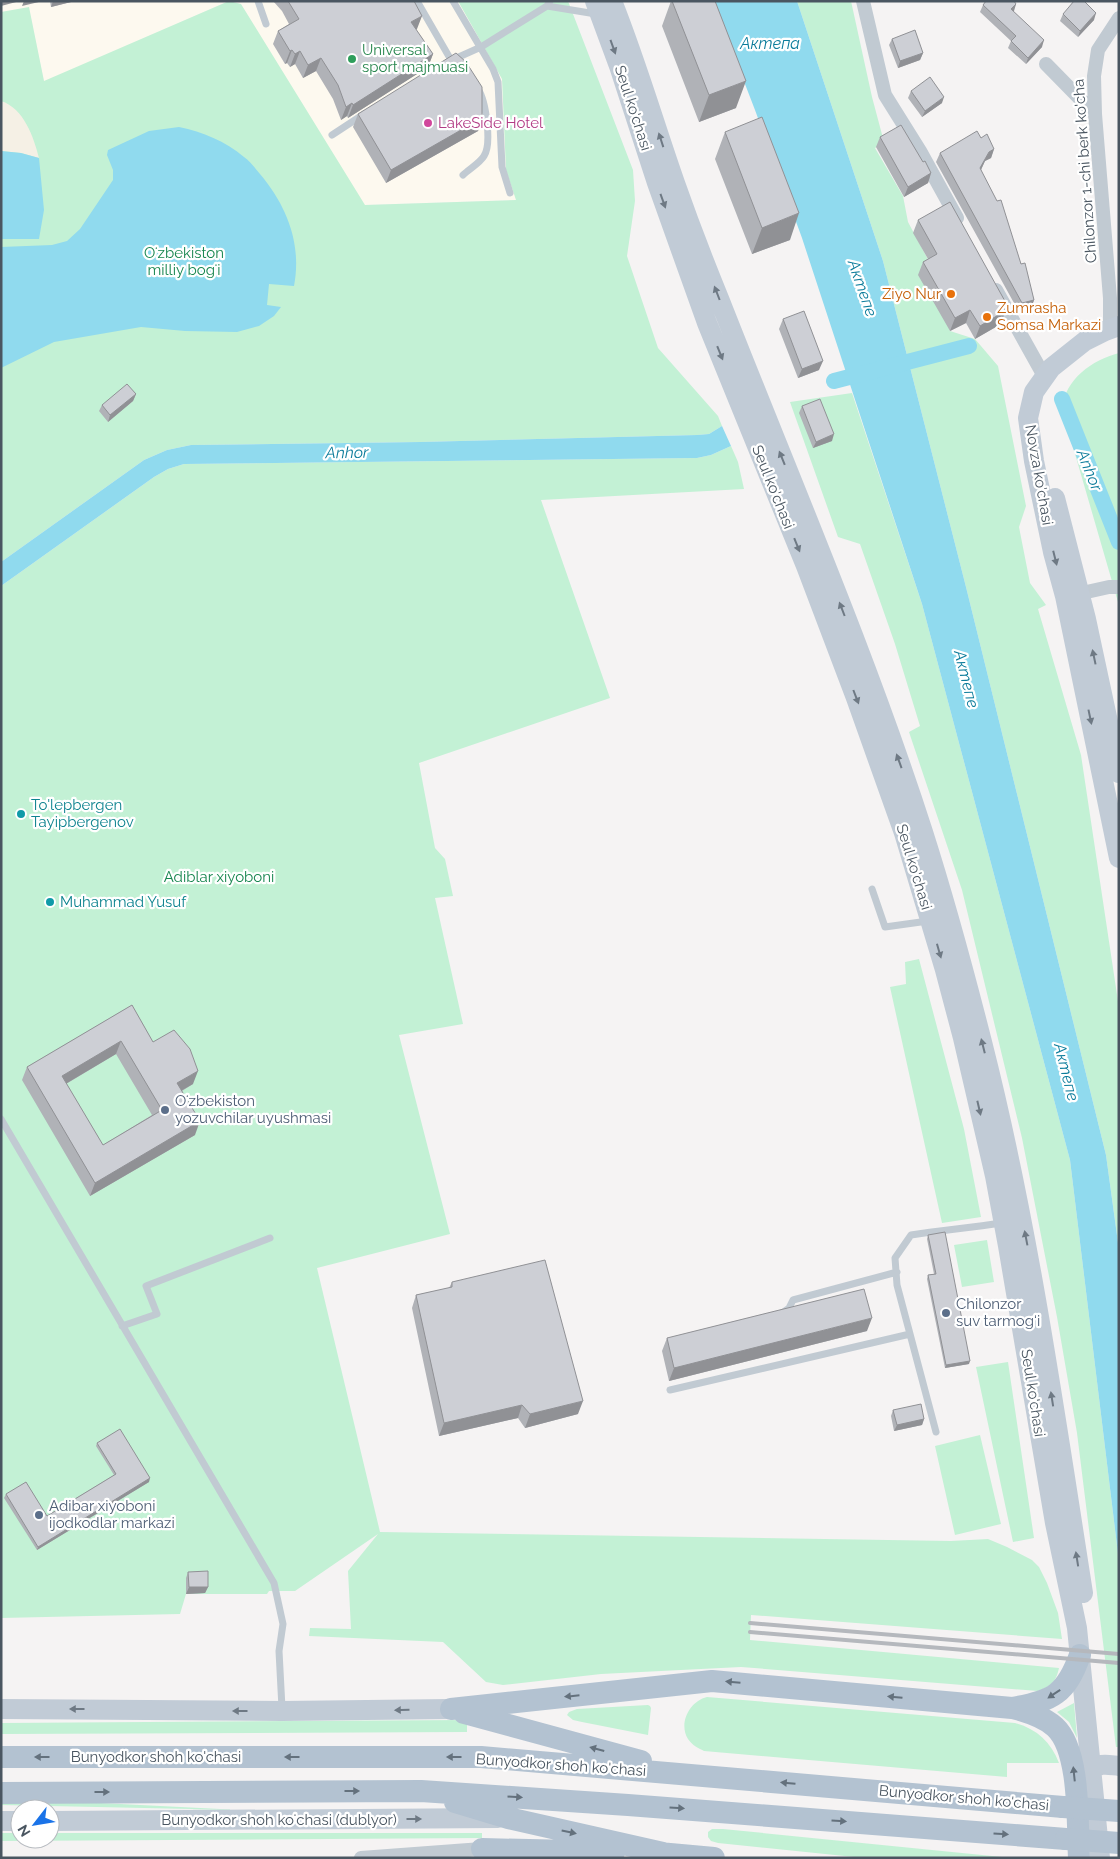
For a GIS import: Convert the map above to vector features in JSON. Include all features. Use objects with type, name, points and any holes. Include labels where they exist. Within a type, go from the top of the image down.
[{"type":"main road","name":"Seul ko'chasi","points":[[603,6],[619,66],[660,192],[707,323],[752,407],[762,433],[904,833],[931,921],[963,1038],[1004,1222],[1055,1523],[1104,1767]]},
{"type":"main road","name":"Novza ko'chasi","points":[[1114,327],[1075,347],[1044,376],[1031,398],[1028,418],[1030,440],[1053,552],[1072,595],[1115,734],[1119,773]]},
{"type":"main road","name":"Seul ko'chasi","points":[[762,433],[828,573],[900,765],[931,859],[984,1048],[1012,1166],[1027,1244],[1090,1638],[1104,1767],[1100,1858]]},
{"type":"main road","name":"Novza ko'chasi","points":[[1072,595],[1119,858]]},
{"type":"main road","points":[[1012,1708],[1037,1703],[1057,1693],[1072,1677],[1080,1655]]},
{"type":"main road","points":[[1,1709],[282,1711],[451,1709],[712,1681],[1012,1708],[1032,1714],[1050,1724],[1059,1731],[1068,1747],[1074,1771],[1079,1858]]},
{"type":"main road","points":[[451,1709],[695,1775]]},
{"type":"main road","name":"Bunyodkor shoh ko'chasi","points":[[1,1757],[481,1758],[1119,1811]]},
{"type":"main road","points":[[1,1793],[421,1791],[1119,1843]]},
{"type":"main road","points":[[421,1791],[508,1818],[664,1853]]},
{"type":"main road","points":[[508,1818],[628,1805]]},
{"type":"main road","name":"Bunyodkor shoh koʻchasi (dublyor)","points":[[60,1821],[508,1818]]},
{"type":"main road","points":[[482,1849],[664,1853],[714,1858]]},
{"type":"street","points":[[863,1],[885,95],[920,151],[962,227]]},
{"type":"street","name":"Chilonzor 1-chi berk ko'cha","points":[[1114,327],[1094,114],[1094,76],[1096,57],[1101,44],[1119,18]]},
{"type":"street","points":[[1046,64],[1094,114]]},
{"type":"street","points":[[989,277],[1044,376]]},
{"type":"street","points":[[1072,595],[1109,587],[1119,587]]},
{"type":"street","points":[[361,1858],[482,1849]]},
{"type":"lane","points":[[258,1],[266,24]]},
{"type":"lane","points":[[417,1],[451,60],[462,69]]},
{"type":"lane","points":[[453,1],[481,47],[498,82],[502,167],[510,193]]},
{"type":"lane","points":[[443,65],[481,47],[548,4],[603,6]]},
{"type":"lane","points":[[463,175],[484,156],[488,146],[487,122],[481,94],[472,80]]},
{"type":"lane","points":[[332,135],[372,109]]},
{"type":"lane","points":[[872,889],[885,927],[931,921]]},
{"type":"lane","points":[[1,1119],[274,1583],[283,1624],[278,1651],[282,1711]]},
{"type":"lane","points":[[936,1432],[897,1285],[896,1258],[911,1235],[1004,1222]]},
{"type":"lane","points":[[122,1326],[157,1314],[146,1286],[270,1238]]},
{"type":"lane","points":[[774,1315],[789,1308],[793,1300],[896,1272]]},
{"type":"lane","points":[[670,1390],[910,1334]]},
{"type":"shaded area","points":[[1,1],[229,1],[44,82],[29,8],[1,12]]},
{"type":"shaded area","points":[[234,1],[568,1],[571,6],[516,200],[364,205],[241,5]]},
{"type":"green space","name":"Oʻzbekiston milliy bogʻi","points":[[229,1],[241,4],[365,205],[516,200],[506,170],[502,79],[458,1],[568,1],[633,170],[635,201],[627,256],[658,348],[718,416],[722,426],[709,434],[697,435],[420,442],[191,445],[167,450],[144,460],[1,562],[1,12],[29,7],[44,81]]},
{"type":"green space","points":[[797,1],[851,1],[884,142],[875,148],[903,196],[908,222],[932,267],[950,331],[975,339],[998,366],[1026,506],[1019,527],[1030,583],[1046,605],[1038,609],[1081,755],[1119,1008],[1119,1250],[1106,1155],[966,587],[883,261]]},
{"type":"green space","points":[[1119,353],[1118,602],[1062,409],[1068,389],[1082,372],[1099,360]]},
{"type":"green space","points":[[852,393],[922,604],[1070,1160],[1119,1562],[1119,1747],[1116,1747],[1077,1433],[1057,1317],[1022,1138],[962,890],[909,732],[920,726],[895,644],[860,544],[838,537],[790,402]]},
{"type":"green space","name":"Adiblar xiyoboni","points":[[731,446],[738,462],[744,489],[541,500],[610,698],[419,763],[435,848],[445,859],[453,896],[435,898],[463,1024],[399,1035],[450,1234],[317,1268],[380,1532],[951,1541],[988,1539],[1032,1560],[1039,1567],[1058,1613],[1062,1639],[751,1615],[750,1640],[1059,1668],[1056,1677],[1050,1685],[1038,1691],[741,1667],[601,1674],[503,1685],[486,1682],[443,1642],[309,1636],[310,1628],[351,1629],[348,1571],[378,1534],[295,1591],[269,1591],[267,1594],[186,1594],[180,1614],[1,1618],[1,586],[154,477],[168,469],[184,464],[697,458],[711,455]]},
{"type":"green space","points":[[919,959],[964,1129],[981,1217],[942,1223],[890,987],[906,984],[905,962]]},
{"type":"green space","points":[[987,1240],[994,1282],[962,1287],[954,1245]]},
{"type":"green space","points":[[1008,1362],[1034,1538],[1013,1542],[976,1367]]},
{"type":"green space","points":[[980,1435],[1001,1524],[955,1535],[935,1446]]},
{"type":"green space","points":[[707,1697],[1015,1723],[1030,1729],[1042,1737],[1056,1755],[1059,1763],[1007,1763],[1007,1777],[704,1751],[688,1739],[684,1726],[687,1714],[691,1708],[695,1703]]},
{"type":"green space","points":[[1074,1703],[1077,1738],[1069,1722],[1057,1712]]},
{"type":"green space","points":[[648,1705],[651,1708],[648,1735],[573,1720],[567,1715],[569,1712],[577,1709]]},
{"type":"green space","points":[[467,1720],[467,1732],[1,1734],[1,1723]]},
{"type":"green space","points":[[1,1798],[21,1799],[10,1799],[10,1805],[1,1805]]},
{"type":"green space","points":[[60,1801],[240,1810],[60,1806]]},
{"type":"green space","points":[[712,1829],[1012,1858],[864,1858],[718,1843],[711,1841],[708,1837],[708,1832]]},
{"type":"green space","points":[[1,1833],[10,1833],[10,1841],[1,1841]]},
{"type":"green space","points":[[60,1833],[482,1833],[482,1838],[60,1841]]},
{"type":"sand","points":[[1,101],[16,110],[22,117],[31,133],[39,158],[21,153],[1,151]]},
{"type":"water","name":"Актепа","points":[[713,1],[797,1],[883,261],[966,587],[1106,1155],[1119,1250],[1119,1562],[1070,1160],[922,604],[802,238]]},
{"type":"water","points":[[179,127],[213,138],[237,151],[270,186],[278,199],[290,226],[296,255],[294,286],[269,284],[267,305],[281,307],[274,316],[259,326],[237,332],[185,331],[141,327],[54,342],[1,368],[1,247],[52,245],[67,241],[80,229],[113,180],[113,170],[107,155],[108,150],[149,131]]},
{"type":"water","points":[[1,151],[21,153],[39,158],[44,210],[39,239],[1,239]]},
{"type":"water","name":"Anhor","points":[[722,426],[731,446],[711,455],[697,458],[184,464],[168,469],[154,477],[1,586],[1,562],[144,460],[167,450],[191,445],[420,442],[697,435],[709,434]]},
{"type":"building","name":"Universal sport majmuasi","points":[[288,1],[414,1],[422,16],[411,22],[433,54],[353,105],[352,103],[346,107],[338,85],[321,58],[308,65],[300,51],[295,54],[292,50],[290,51],[278,31],[299,19]]},
{"type":"building","points":[[672,1],[715,1],[746,81],[709,95]]},
{"type":"building","points":[[986,1],[1014,1],[1016,4],[1011,9],[1044,40],[1028,58],[1011,41],[1016,36],[983,5]]},
{"type":"building","points":[[1074,1],[1084,1],[1096,13],[1080,31],[1063,14]]},
{"type":"building","points":[[915,30],[923,53],[900,61],[892,39]]},
{"type":"building","name":"LakeSide Hotel","points":[[456,53],[466,62],[482,87],[482,118],[391,170],[358,114]]},
{"type":"building","points":[[930,77],[944,97],[925,111],[911,91]]},
{"type":"building","points":[[762,117],[799,213],[762,228],[725,132]]},
{"type":"building","points":[[901,125],[931,173],[908,187],[880,137]]},
{"type":"building","points":[[977,131],[981,138],[987,134],[994,149],[989,152],[980,168],[997,201],[1001,200],[1021,264],[1025,263],[1034,300],[1022,303],[940,153]]},
{"type":"building","points":[[950,202],[1006,303],[1001,304],[1005,311],[980,326],[970,310],[955,318],[923,262],[937,254],[918,220]]},
{"type":"building","points":[[804,311],[823,361],[802,369],[783,319]]},
{"type":"building","points":[[127,384],[136,394],[110,415],[102,405]]},
{"type":"building","points":[[820,399],[834,434],[816,442],[802,406]]},
{"type":"building","name":"Oʻzbekiston yozuvchilar uyushmasi","points":[[132,1005],[153,1042],[174,1030],[190,1049],[198,1071],[177,1083],[200,1121],[95,1183],[27,1067]],"holes":[[[121,1041],[162,1110],[103,1145],[62,1076]]]},
{"type":"building","points":[[945,1232],[970,1361],[946,1365],[928,1275],[936,1274],[928,1235]]},
{"type":"building","points":[[545,1260],[583,1401],[530,1414],[522,1405],[444,1423],[416,1295],[452,1287],[452,1282]]},
{"type":"building","points":[[864,1289],[872,1318],[674,1368],[667,1338]]},
{"type":"building","points":[[921,1404],[924,1419],[897,1425],[893,1410]]},
{"type":"building","points":[[120,1429],[150,1478],[38,1547],[6,1494],[26,1482],[47,1516],[116,1474],[97,1443]]},
{"type":"building","points":[[208,1571],[208,1587],[189,1587],[188,1572]]},
{"type":"waterway","name":"Anhor","points":[[834,381],[969,346]]},
{"type":"waterway","name":"Anhor","points":[[1062,399],[1119,542]]},
{"type":"railway","points":[[750,1623],[1119,1654]]},
{"type":"railway","points":[[750,1632],[1119,1663]]},
{"type":"place","name":"Universal sport majmuasi","points":[[352,59]]},
{"type":"place","name":"LakeSide Hotel","points":[[428,123]]},
{"type":"place","name":"Ziyo Nur","points":[[951,294]]},
{"type":"place","name":"Zumrasha Somsa Markazi","points":[[987,317]]},
{"type":"place","name":"To'lepbergen Tayipbergenov","points":[[21,814]]},
{"type":"place","name":"Muhammad Yusuf","points":[[50,902]]},
{"type":"place","name":"Oʻzbekiston yozuvchilar uyushmasi","points":[[165,1110]]},
{"type":"place","name":"Chilonzor suv tarmog‘i","points":[[946,1313]]},
{"type":"place","name":"Adibar xiyoboni ijodkodlar markazi","points":[[39,1515]]},
{"type":"water label","name":"Актепе","points":[[863,288]]},
{"type":"water label","name":"Актепе","points":[[967,679]]},
{"type":"water label","name":"Актепе","points":[[1067,1072]]}]
